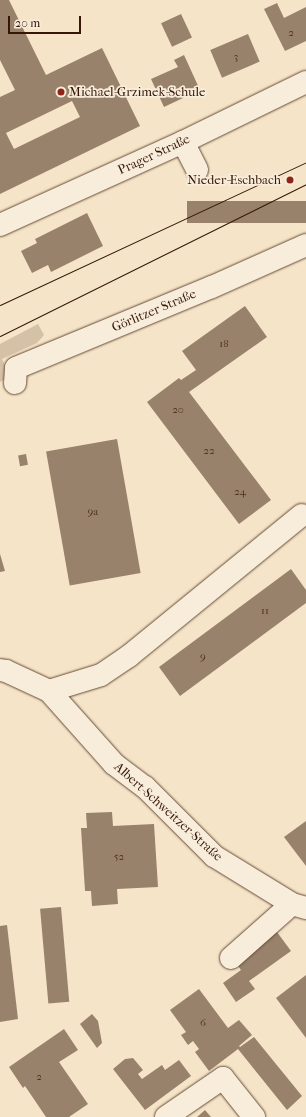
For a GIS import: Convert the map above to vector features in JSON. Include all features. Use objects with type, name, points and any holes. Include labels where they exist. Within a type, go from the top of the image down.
[{"type":"street","name":"Prager Straße","points":[[0,225],[183,142],[306,82]]},
{"type":"street","points":[[183,142],[197,170]]},
{"type":"street","name":"Görlitzer Straße","points":[[14,384],[16,368],[212,287],[306,245]]},
{"type":"street","points":[[49,691],[101,675],[128,656],[302,515]]},
{"type":"street","name":"Albert-Schweitzer-Straße","points":[[0,670],[6,671],[49,691],[114,764],[145,788],[214,856],[299,906]]},
{"type":"street","points":[[231,958],[299,906]]},
{"type":"street","points":[[166,1117],[223,1078],[254,1117]]},
{"type":"shaded area","points":[[38,324],[44,335],[37,343],[2,359],[10,376],[0,382],[0,344]]},
{"type":"building","name":"Michael-Grzimek-Schule","points":[[0,0],[9,0],[46,75],[102,48],[140,126],[0,194],[0,97],[15,90],[0,60]],"holes":[[[72,101],[80,117],[14,149],[6,133]]]},
{"type":"building","points":[[277,3],[284,18],[306,7],[306,41],[285,51],[264,9]]},
{"type":"building","points":[[181,14],[192,38],[172,47],[161,23]]},
{"type":"building","points":[[248,34],[260,62],[222,78],[210,50]]},
{"type":"building","points":[[184,55],[200,90],[164,107],[151,79],[178,67],[174,60]]},
{"type":"building","points":[[187,201],[306,201],[306,223],[187,223]]},
{"type":"building","points":[[87,213],[103,246],[51,272],[48,265],[32,273],[21,251],[37,243],[35,239]]},
{"type":"building","points":[[245,306],[267,337],[189,392],[271,500],[239,524],[147,402],[179,378],[181,380],[196,370],[182,351]]},
{"type":"building","points":[[117,439],[141,573],[70,585],[46,452]]},
{"type":"building","points":[[26,454],[28,465],[20,466],[18,455]]},
{"type":"building","points":[[0,554],[5,571],[0,572]]},
{"type":"building","points":[[291,569],[306,590],[306,603],[180,696],[159,667]]},
{"type":"building","points":[[112,812],[113,826],[154,824],[158,887],[117,889],[118,904],[92,906],[91,891],[85,891],[81,828],[87,828],[86,813]]},
{"type":"building","points":[[306,821],[306,866],[284,837]]},
{"type":"building","points":[[61,907],[69,1002],[48,1003],[40,909]]},
{"type":"building","points":[[7,925],[18,1019],[0,1022],[0,926]]},
{"type":"building","points":[[277,932],[291,951],[249,981],[255,989],[236,1002],[223,983],[241,970],[236,963]]},
{"type":"building","points":[[306,975],[306,1038],[276,998]]},
{"type":"building","points":[[199,989],[228,1028],[239,1020],[252,1035],[239,1046],[240,1047],[254,1037],[302,1096],[287,1110],[238,1049],[209,1071],[195,1052],[199,1049],[193,1041],[188,1045],[181,1035],[186,1032],[170,1010]]},
{"type":"building","points":[[92,1014],[98,1021],[102,1043],[97,1048],[80,1024]]},
{"type":"building","points":[[64,1029],[78,1050],[59,1062],[88,1104],[69,1117],[46,1117],[25,1086],[23,1088],[9,1067]]},
{"type":"building","points":[[133,1058],[143,1070],[138,1074],[142,1079],[162,1065],[165,1070],[179,1060],[191,1076],[145,1110],[113,1069],[125,1059]]},
{"type":"building","points":[[205,1110],[211,1117],[197,1117]]},
{"type":"tram line","points":[[0,305],[306,162]]},
{"type":"tram line","points":[[0,336],[306,184]]},
{"type":"place","name":"Michael-Grzimek-Schule","points":[[61,92]]},
{"type":"place","name":"Nieder-Eschbach","points":[[290,180]]}]
